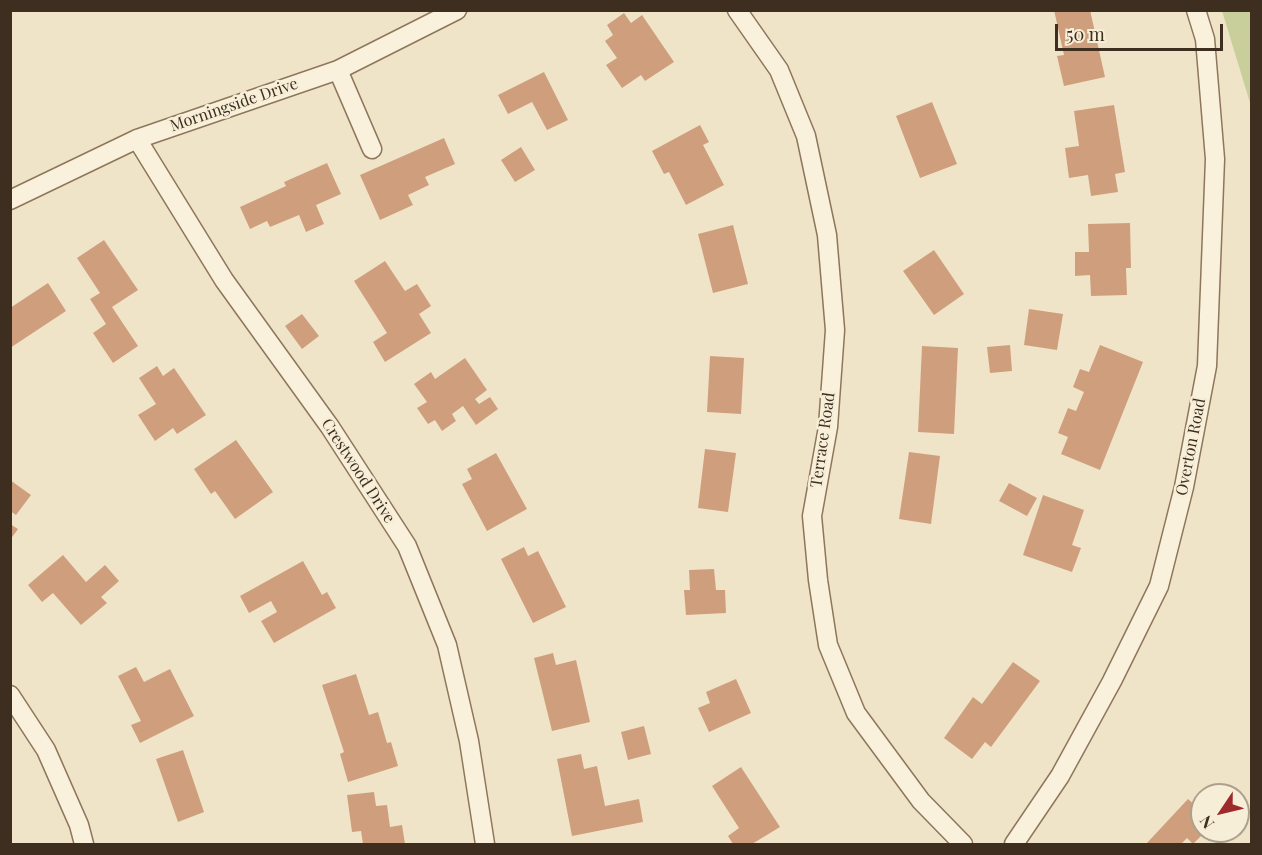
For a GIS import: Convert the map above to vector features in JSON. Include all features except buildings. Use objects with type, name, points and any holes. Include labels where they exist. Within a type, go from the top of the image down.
[{"type":"street","name":"Morningside Drive","points":[[10,200],[137,139],[338,70],[457,10]]},
{"type":"street","name":"Terrace Road","points":[[737,10],[779,70],[806,136],[827,235],[835,330],[828,427],[812,516],[818,580],[828,645],[856,713],[921,801],[963,844]]},
{"type":"street","name":"Overton Road","points":[[1014,844],[1060,776],[1160,586],[1184,487],[1207,366],[1215,159],[1205,39],[1196,10]]},
{"type":"street","points":[[338,70],[372,149]]},
{"type":"street","name":"Crestwood Drive","points":[[137,139],[224,280],[330,427],[407,546],[447,645],[469,741],[485,844]]},
{"type":"street","points":[[10,695],[46,750],[79,825],[84,844]]},
{"type":"green space","points":[[1222,11],[1251,11],[1251,106]]}]
